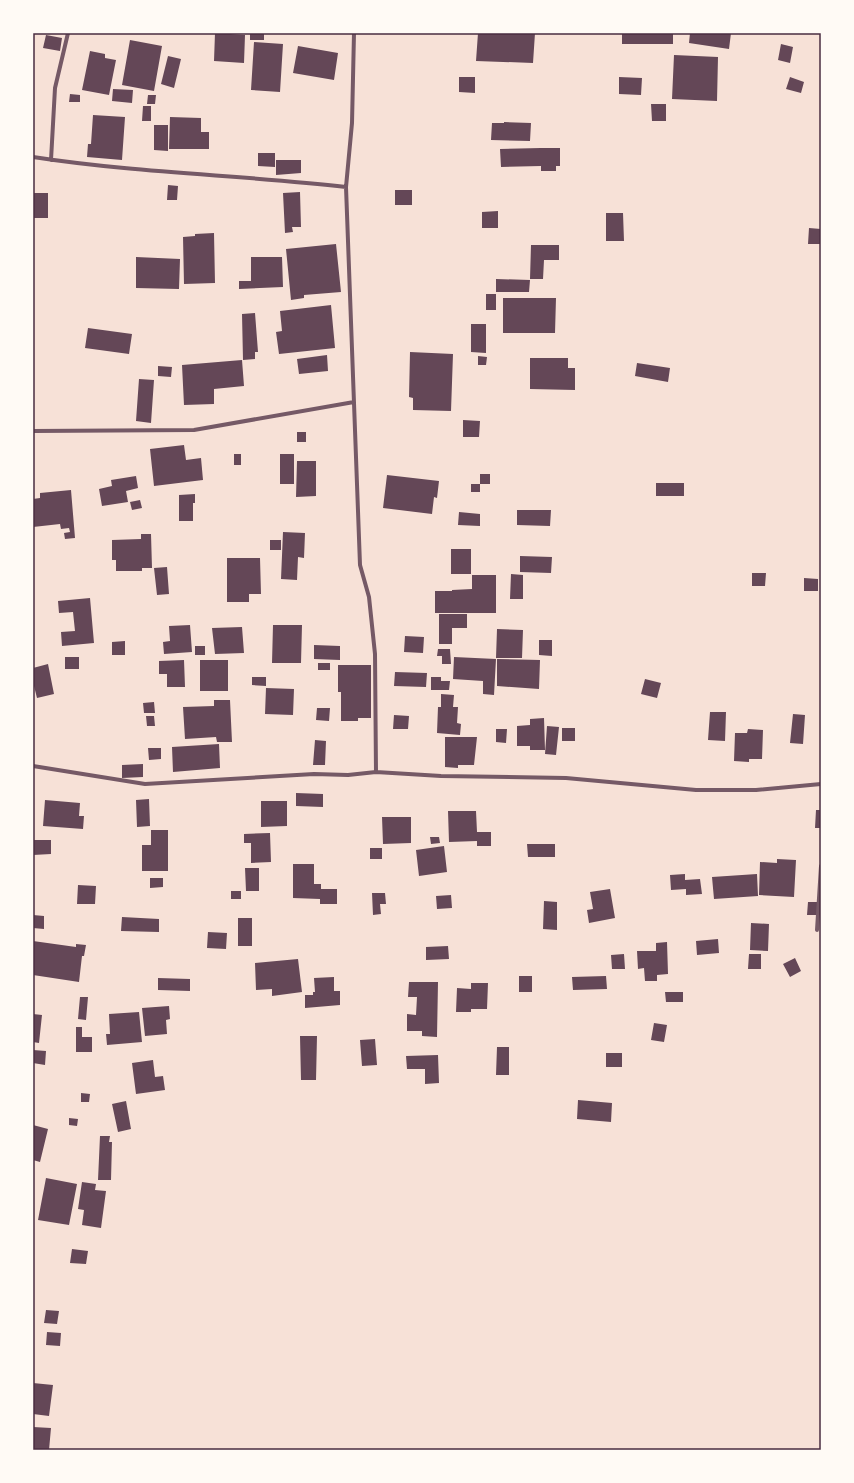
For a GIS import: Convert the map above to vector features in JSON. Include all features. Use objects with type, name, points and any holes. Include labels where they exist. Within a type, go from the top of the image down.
[{"type":"street","points":[[51,160],[54,101],[68,33]]},
{"type":"street","points":[[354,33],[352,123],[346,187],[360,565],[369,596],[375,654],[376,772]]},
{"type":"street","points":[[33,157],[51,160],[219,176],[285,180],[346,187]]},
{"type":"street","points":[[33,431],[194,430],[354,402]]},
{"type":"street","points":[[33,766],[145,784],[314,774],[348,775],[376,772],[441,776],[566,778],[696,790],[756,790],[821,784]]},
{"type":"street","points":[[817,930],[821,866]]},
{"type":"building","points":[[215,33],[245,35],[244,63],[214,61]]},
{"type":"building","points":[[250,33],[264,33],[264,40],[250,40]]},
{"type":"building","points":[[478,33],[535,33],[533,63],[476,61]]},
{"type":"building","points":[[622,33],[673,33],[673,44],[622,44]]},
{"type":"building","points":[[690,33],[731,33],[729,49],[689,43]]},
{"type":"building","points":[[46,35],[62,38],[60,51],[43,48]]},
{"type":"building","points":[[130,40],[162,46],[154,91],[122,85]]},
{"type":"building","points":[[254,42],[283,44],[280,92],[251,90]]},
{"type":"building","points":[[781,44],[793,47],[790,63],[778,60]]},
{"type":"building","points":[[298,46],[338,53],[334,80],[293,73]]},
{"type":"building","points":[[90,51],[105,54],[105,58],[116,60],[109,95],[82,90]]},
{"type":"building","points":[[674,55],[718,57],[717,101],[672,99]]},
{"type":"building","points":[[168,56],[181,59],[174,88],[161,84]]},
{"type":"building","points":[[459,77],[475,77],[475,93],[459,92]]},
{"type":"building","points":[[619,77],[642,78],[641,95],[619,94]]},
{"type":"building","points":[[790,77],[804,82],[801,93],[786,89]]},
{"type":"building","points":[[113,89],[133,90],[132,103],[112,101]]},
{"type":"building","points":[[70,94],[80,95],[80,102],[69,102]]},
{"type":"building","points":[[148,95],[156,95],[155,104],[147,104]]},
{"type":"building","points":[[651,104],[666,104],[666,121],[652,121]]},
{"type":"building","points":[[143,106],[151,106],[151,121],[142,121]]},
{"type":"building","points":[[93,115],[125,117],[122,160],[87,157],[88,144],[91,144]]},
{"type":"building","points":[[170,117],[201,118],[201,132],[209,132],[209,149],[169,149]]},
{"type":"building","points":[[492,123],[531,123],[530,141],[491,140]]},
{"type":"building","points":[[154,125],[168,125],[168,151],[154,150]]},
{"type":"building","points":[[560,148],[560,166],[556,166],[556,171],[541,171],[541,166],[501,167],[500,149]]},
{"type":"building","points":[[258,153],[275,153],[275,167],[258,166]]},
{"type":"building","points":[[276,160],[301,160],[301,173],[276,175]]},
{"type":"building","points":[[168,185],[178,186],[177,200],[167,200]]},
{"type":"building","points":[[395,190],[412,190],[412,205],[395,205]]},
{"type":"building","points":[[300,192],[301,227],[292,227],[293,232],[285,233],[283,193]]},
{"type":"building","points":[[33,193],[48,193],[48,218],[33,218]]},
{"type":"building","points":[[498,211],[498,228],[482,228],[482,212]]},
{"type":"building","points":[[606,213],[623,213],[624,241],[606,241]]},
{"type":"building","points":[[809,228],[821,229],[821,244],[808,244]]},
{"type":"building","points":[[214,233],[215,283],[184,284],[183,237],[195,236],[195,234]]},
{"type":"building","points":[[336,244],[341,292],[304,295],[304,298],[291,300],[286,249]]},
{"type":"building","points":[[531,245],[559,245],[559,260],[544,260],[543,279],[530,279]]},
{"type":"building","points":[[136,257],[180,259],[179,289],[136,288]]},
{"type":"building","points":[[251,257],[282,257],[283,287],[239,289],[239,281],[251,281]]},
{"type":"building","points":[[496,279],[530,280],[529,292],[496,292]]},
{"type":"building","points":[[486,294],[496,294],[496,310],[486,310]]},
{"type":"building","points":[[503,298],[556,298],[555,333],[503,333]]},
{"type":"building","points":[[331,305],[335,348],[279,354],[276,332],[282,331],[280,311]]},
{"type":"building","points":[[255,313],[258,352],[255,352],[255,359],[243,360],[242,314]]},
{"type":"building","points":[[471,324],[486,324],[486,353],[471,352]]},
{"type":"building","points":[[88,328],[132,334],[129,354],[85,348]]},
{"type":"building","points":[[410,352],[453,354],[451,411],[413,410],[413,398],[409,397]]},
{"type":"building","points":[[327,355],[328,371],[299,374],[297,359]]},
{"type":"building","points":[[478,356],[487,357],[486,365],[478,365]]},
{"type":"building","points":[[530,358],[568,358],[568,368],[575,368],[575,390],[530,389]]},
{"type":"building","points":[[242,360],[244,386],[214,389],[214,404],[184,405],[182,365]]},
{"type":"building","points":[[637,363],[670,368],[668,382],[635,376]]},
{"type":"building","points":[[158,366],[172,367],[171,377],[158,376]]},
{"type":"building","points":[[139,379],[154,380],[151,423],[136,421]]},
{"type":"building","points":[[463,420],[480,421],[479,437],[463,437]]},
{"type":"building","points":[[297,432],[306,432],[306,442],[297,442]]},
{"type":"building","points":[[184,445],[186,460],[201,458],[203,480],[154,486],[150,449]]},
{"type":"building","points":[[234,454],[241,454],[241,465],[234,465]]},
{"type":"building","points":[[280,454],[294,454],[294,484],[280,484]]},
{"type":"building","points":[[297,461],[316,461],[316,496],[296,497]]},
{"type":"building","points":[[480,474],[490,474],[490,484],[480,484]]},
{"type":"building","points":[[387,475],[439,481],[437,498],[434,497],[432,514],[383,508]]},
{"type":"building","points":[[136,476],[138,488],[126,491],[128,502],[102,506],[99,489],[112,486],[111,480]]},
{"type":"building","points":[[656,483],[684,483],[684,496],[656,496]]},
{"type":"building","points":[[471,484],[480,484],[480,492],[471,492]]},
{"type":"building","points":[[71,490],[75,538],[65,539],[64,533],[70,532],[69,528],[61,529],[60,524],[33,527],[33,499],[40,498],[40,493]]},
{"type":"building","points":[[195,494],[195,503],[193,503],[193,521],[179,521],[179,495]]},
{"type":"building","points":[[140,500],[142,508],[132,510],[130,502]]},
{"type":"building","points":[[517,510],[551,510],[550,526],[517,525]]},
{"type":"building","points":[[459,512],[480,514],[480,526],[458,525]]},
{"type":"building","points":[[283,532],[305,533],[304,558],[298,557],[297,580],[281,579]]},
{"type":"building","points":[[141,534],[151,534],[152,568],[142,568],[142,571],[116,571],[116,560],[112,560],[112,540],[141,539]]},
{"type":"building","points":[[270,540],[281,540],[281,550],[270,550]]},
{"type":"building","points":[[451,549],[471,549],[471,574],[451,574]]},
{"type":"building","points":[[520,556],[552,557],[551,573],[520,572]]},
{"type":"building","points":[[227,558],[260,558],[261,594],[249,594],[249,602],[227,602]]},
{"type":"building","points":[[167,567],[169,594],[157,595],[154,568]]},
{"type":"building","points":[[752,573],[766,573],[765,586],[752,586]]},
{"type":"building","points":[[511,574],[523,575],[523,599],[510,599]]},
{"type":"building","points":[[472,575],[496,575],[496,613],[452,613],[452,590],[472,589]]},
{"type":"building","points":[[804,578],[818,579],[818,591],[804,591]]},
{"type":"building","points":[[435,591],[452,591],[452,613],[435,613]]},
{"type":"building","points":[[90,598],[94,643],[62,646],[61,632],[75,631],[73,612],[59,613],[58,601]]},
{"type":"building","points":[[439,614],[467,614],[467,628],[452,628],[452,644],[439,644]]},
{"type":"building","points":[[190,625],[192,652],[164,654],[163,642],[170,641],[169,626]]},
{"type":"building","points":[[273,625],[302,625],[301,663],[272,663]]},
{"type":"building","points":[[242,627],[244,653],[215,654],[212,628]]},
{"type":"building","points":[[497,629],[523,630],[522,658],[496,658]]},
{"type":"building","points":[[405,636],[424,637],[423,653],[404,652]]},
{"type":"building","points":[[539,640],[552,640],[552,656],[539,655]]},
{"type":"building","points":[[125,641],[125,655],[112,655],[112,642]]},
{"type":"building","points":[[314,645],[340,646],[340,660],[314,659]]},
{"type":"building","points":[[195,646],[205,646],[205,655],[195,655]]},
{"type":"building","points":[[438,649],[450,649],[451,664],[442,664],[442,656],[437,656]]},
{"type":"building","points":[[65,657],[79,657],[79,669],[65,669]]},
{"type":"building","points":[[454,657],[496,659],[494,695],[483,694],[483,681],[453,679]]},
{"type":"building","points":[[497,659],[540,660],[539,689],[497,686]]},
{"type":"building","points":[[184,660],[185,687],[167,687],[167,674],[159,674],[159,661]]},
{"type":"building","points":[[200,660],[228,660],[228,691],[200,691]]},
{"type":"building","points":[[318,663],[330,663],[330,670],[318,670]]},
{"type":"building","points":[[48,664],[54,694],[37,698],[33,682],[33,668]]},
{"type":"building","points":[[338,665],[371,665],[371,718],[358,718],[358,721],[341,721],[341,692],[338,692]]},
{"type":"building","points":[[395,672],[427,673],[426,687],[394,686]]},
{"type":"building","points":[[252,677],[266,677],[266,686],[252,685]]},
{"type":"building","points":[[431,677],[441,677],[441,681],[450,681],[449,690],[431,690]]},
{"type":"building","points":[[645,679],[661,683],[657,698],[641,694]]},
{"type":"building","points":[[266,688],[294,689],[293,715],[265,714]]},
{"type":"building","points":[[441,694],[454,695],[453,707],[458,707],[457,723],[461,724],[460,735],[437,733],[438,707],[441,707]]},
{"type":"building","points":[[214,700],[230,700],[232,742],[217,742],[216,737],[185,739],[183,707],[214,706]]},
{"type":"building","points":[[154,702],[155,713],[144,713],[143,703]]},
{"type":"building","points":[[317,708],[330,708],[329,721],[316,720]]},
{"type":"building","points":[[710,712],[726,712],[725,741],[708,740]]},
{"type":"building","points":[[793,714],[805,715],[803,744],[790,743]]},
{"type":"building","points":[[394,715],[409,716],[408,729],[393,729]]},
{"type":"building","points":[[146,716],[154,716],[155,726],[147,726]]},
{"type":"building","points":[[544,718],[545,750],[530,750],[530,746],[517,746],[517,726],[530,725],[530,719]]},
{"type":"building","points":[[547,726],[559,727],[556,755],[545,754]]},
{"type":"building","points":[[562,728],[575,728],[575,741],[562,741]]},
{"type":"building","points":[[496,729],[507,729],[506,743],[496,742]]},
{"type":"building","points":[[748,729],[763,730],[762,759],[749,759],[749,762],[734,761],[735,733],[747,733]]},
{"type":"building","points":[[445,737],[477,737],[474,765],[458,765],[458,768],[445,767]]},
{"type":"building","points":[[315,740],[326,741],[325,765],[313,765]]},
{"type":"building","points":[[219,744],[220,768],[173,772],[172,747]]},
{"type":"building","points":[[148,748],[161,748],[161,759],[149,760]]},
{"type":"building","points":[[143,764],[143,777],[122,778],[122,765]]},
{"type":"building","points":[[296,793],[323,794],[323,807],[296,806]]},
{"type":"building","points":[[149,799],[150,826],[137,827],[136,800]]},
{"type":"building","points":[[45,800],[80,803],[79,816],[84,816],[83,829],[43,826]]},
{"type":"building","points":[[261,801],[287,801],[287,826],[261,827]]},
{"type":"building","points":[[816,810],[821,810],[821,828],[815,828]]},
{"type":"building","points":[[448,811],[476,811],[477,832],[491,832],[491,846],[477,846],[477,841],[449,842]]},
{"type":"building","points":[[382,817],[411,817],[411,843],[383,844]]},
{"type":"building","points":[[151,830],[168,830],[168,871],[142,871],[142,845],[151,845]]},
{"type":"building","points":[[270,833],[271,862],[251,863],[251,843],[244,843],[244,834]]},
{"type":"building","points":[[430,837],[439,837],[440,843],[431,844]]},
{"type":"building","points":[[33,840],[51,840],[51,854],[33,855]]},
{"type":"building","points":[[527,844],[555,844],[555,857],[528,857]]},
{"type":"building","points":[[444,846],[447,872],[419,876],[416,850]]},
{"type":"building","points":[[370,848],[382,848],[382,859],[370,859]]},
{"type":"building","points":[[777,859],[796,860],[794,897],[759,895],[760,862],[777,863]]},
{"type":"building","points":[[293,864],[314,864],[314,884],[321,884],[321,889],[337,889],[337,904],[320,904],[320,899],[293,898]]},
{"type":"building","points":[[245,868],[259,868],[259,891],[246,891]]},
{"type":"building","points":[[685,874],[685,880],[700,879],[702,894],[686,895],[686,889],[671,890],[670,875]]},
{"type":"building","points":[[757,874],[758,896],[714,899],[712,877]]},
{"type":"building","points":[[150,878],[163,878],[163,887],[150,888]]},
{"type":"building","points":[[78,885],[96,886],[95,904],[77,904]]},
{"type":"building","points":[[610,889],[615,918],[589,923],[587,910],[593,909],[590,892]]},
{"type":"building","points":[[231,891],[241,891],[241,899],[231,899]]},
{"type":"building","points":[[372,893],[385,893],[386,904],[380,904],[381,914],[373,915]]},
{"type":"building","points":[[451,895],[452,908],[437,909],[436,896]]},
{"type":"building","points":[[544,901],[557,902],[557,930],[543,929]]},
{"type":"building","points":[[808,902],[821,902],[821,915],[807,915]]},
{"type":"building","points":[[33,915],[44,916],[44,929],[33,928]]},
{"type":"building","points":[[122,917],[159,919],[159,932],[121,931]]},
{"type":"building","points":[[238,918],[252,918],[252,946],[238,946]]},
{"type":"building","points":[[751,923],[769,924],[768,951],[750,950]]},
{"type":"building","points":[[208,932],[227,933],[226,949],[207,948]]},
{"type":"building","points":[[718,939],[719,953],[697,955],[696,941]]},
{"type":"building","points":[[33,941],[76,947],[76,944],[86,945],[84,956],[82,956],[79,982],[33,975]]},
{"type":"building","points":[[667,942],[668,974],[657,975],[657,981],[645,981],[644,968],[638,969],[637,951],[656,951],[656,943]]},
{"type":"building","points":[[448,946],[449,959],[426,960],[426,947]]},
{"type":"building","points":[[624,954],[625,969],[612,969],[611,955]]},
{"type":"building","points":[[749,954],[761,954],[761,969],[748,969]]},
{"type":"building","points":[[795,958],[801,971],[790,977],[783,964]]},
{"type":"building","points":[[298,959],[302,992],[272,996],[272,989],[256,990],[255,963]]},
{"type":"building","points":[[519,976],[532,976],[532,992],[519,992]]},
{"type":"building","points":[[606,976],[607,989],[573,990],[572,977]]},
{"type":"building","points":[[334,977],[334,991],[340,991],[340,1005],[305,1008],[305,995],[313,995],[313,992],[315,992],[314,978]]},
{"type":"building","points":[[158,978],[190,979],[190,991],[158,990]]},
{"type":"building","points":[[409,982],[438,982],[437,1037],[422,1036],[422,1031],[407,1031],[407,1014],[416,1015],[417,997],[408,997]]},
{"type":"building","points":[[471,983],[488,983],[487,1009],[471,1009],[471,1012],[456,1012],[457,988],[471,989]]},
{"type":"building","points":[[665,992],[683,992],[683,1002],[666,1002]]},
{"type":"building","points":[[80,997],[88,997],[86,1020],[78,1019]]},
{"type":"building","points":[[169,1006],[170,1019],[166,1020],[167,1034],[145,1036],[142,1008]]},
{"type":"building","points":[[139,1012],[142,1042],[107,1045],[106,1034],[110,1034],[109,1014]]},
{"type":"building","points":[[33,1014],[42,1015],[39,1043],[33,1042]]},
{"type":"building","points":[[654,1023],[667,1025],[664,1042],[651,1040]]},
{"type":"building","points":[[76,1027],[82,1027],[82,1037],[92,1037],[92,1052],[76,1052]]},
{"type":"building","points":[[300,1036],[317,1036],[316,1080],[301,1080]]},
{"type":"building","points":[[375,1039],[377,1065],[362,1066],[360,1040]]},
{"type":"building","points":[[497,1047],[509,1047],[509,1075],[496,1075]]},
{"type":"building","points":[[33,1050],[46,1051],[45,1065],[33,1063]]},
{"type":"building","points":[[606,1053],[622,1053],[622,1067],[606,1067]]},
{"type":"building","points":[[438,1055],[439,1083],[425,1084],[425,1069],[407,1069],[406,1056]]},
{"type":"building","points":[[153,1060],[155,1077],[163,1076],[165,1090],[136,1094],[132,1063]]},
{"type":"building","points":[[81,1093],[90,1094],[89,1102],[81,1102]]},
{"type":"building","points":[[578,1100],[612,1103],[611,1122],[577,1119]]},
{"type":"building","points":[[126,1101],[131,1129],[118,1132],[112,1104]]},
{"type":"building","points":[[69,1118],[78,1119],[77,1126],[69,1125]]},
{"type":"building","points":[[33,1125],[48,1129],[40,1162],[33,1160]]},
{"type":"building","points":[[100,1136],[110,1136],[109,1142],[112,1142],[111,1180],[98,1180]]},
{"type":"building","points":[[46,1178],[77,1184],[69,1225],[38,1220]]},
{"type":"building","points":[[82,1182],[96,1184],[95,1190],[106,1191],[101,1228],[82,1225],[84,1210],[78,1209]]},
{"type":"building","points":[[72,1249],[88,1251],[86,1264],[70,1263]]},
{"type":"building","points":[[46,1310],[59,1311],[57,1324],[44,1323]]},
{"type":"building","points":[[47,1332],[61,1333],[60,1346],[46,1345]]},
{"type":"building","points":[[33,1383],[53,1385],[49,1416],[33,1414]]},
{"type":"building","points":[[33,1427],[51,1428],[49,1450],[33,1450]]}]
